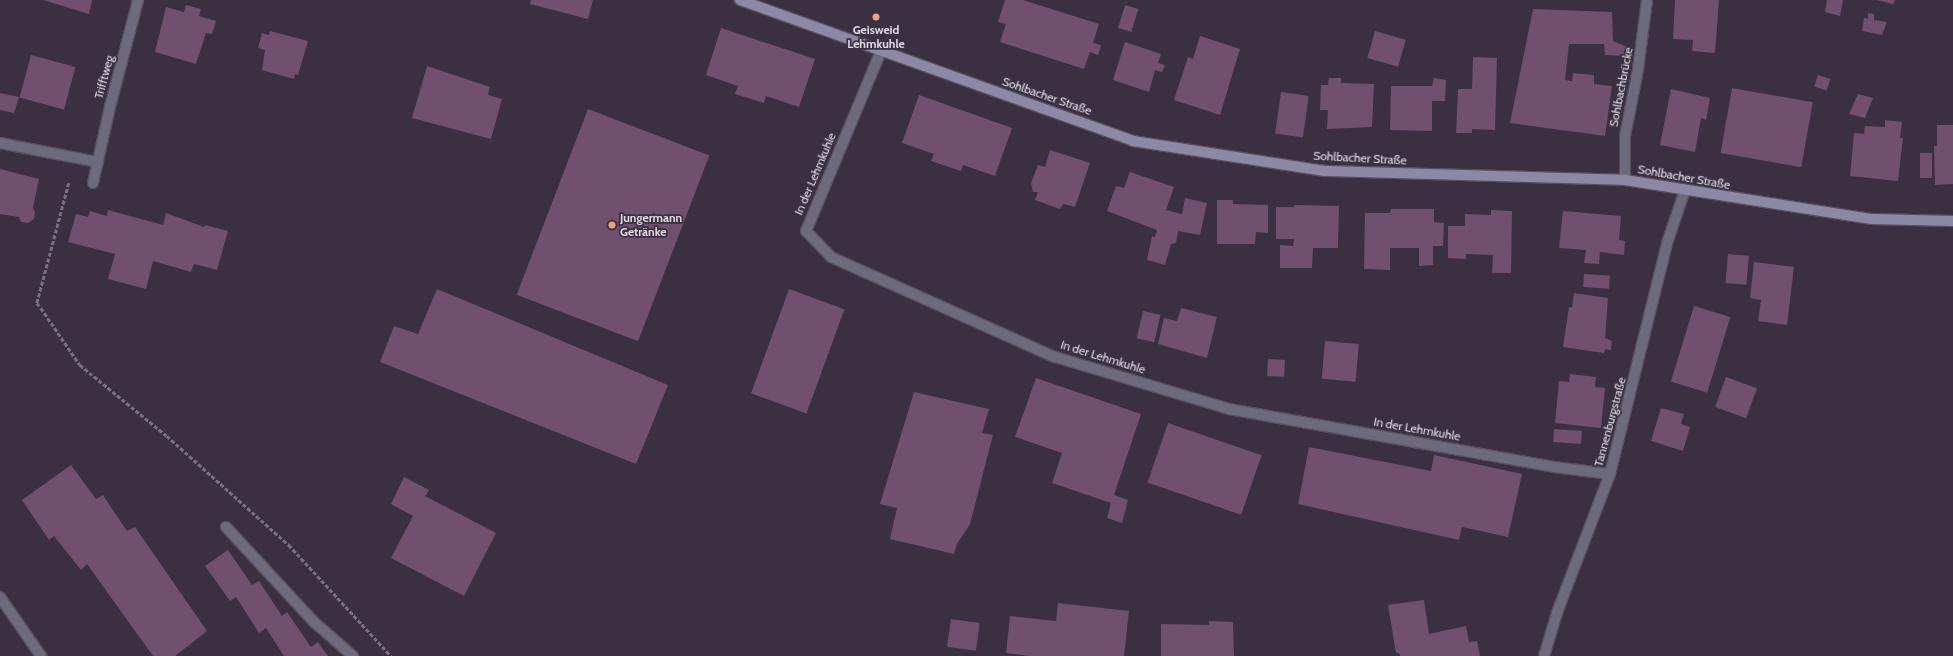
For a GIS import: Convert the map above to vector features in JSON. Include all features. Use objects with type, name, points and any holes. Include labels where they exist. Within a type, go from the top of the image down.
[{"type":"street","name":"Trifftweg","points":[[93,183],[138,0]]},
{"type":"street","name":"Sohlbacher Straße","points":[[740,0],[881,52],[1133,141],[1326,171],[1625,180],[1872,219],[1953,221]]},
{"type":"street","name":"Sohlbachbrücke","points":[[1625,180],[1625,136],[1638,70],[1647,0]]},
{"type":"street","name":"In der Lehmkuhle","points":[[881,52],[806,231],[831,257],[1055,357],[1229,409],[1554,467],[1610,474]]},
{"type":"street","points":[[0,143],[98,162]]},
{"type":"street","name":"Tannenburgstraße","points":[[1544,656],[1558,610],[1610,474],[1668,240],[1685,190]]},
{"type":"street","points":[[226,527],[314,622],[353,656]]},
{"type":"street","points":[[0,597],[41,656]]},
{"type":"path","points":[[77,158],[37,303],[80,365],[167,436],[289,545],[391,656]]},
{"type":"building","points":[[43,0],[92,0],[89,14]]},
{"type":"building","points":[[531,0],[593,0],[588,19],[530,4]]},
{"type":"building","points":[[1005,0],[1023,0],[1099,24],[1093,43],[1101,45],[1098,55],[1090,52],[1084,69],[1000,42],[1006,24],[998,22]]},
{"type":"building","points":[[1675,0],[1719,0],[1715,53],[1692,51],[1693,40],[1673,39]]},
{"type":"building","points":[[1827,0],[1843,0],[1840,16],[1825,12]]},
{"type":"building","points":[[1876,0],[1895,0],[1893,4]]},
{"type":"building","points":[[186,5],[201,9],[199,16],[216,21],[212,34],[206,33],[196,64],[155,52],[166,7],[184,12]]},
{"type":"building","points":[[1125,5],[1138,9],[1131,32],[1118,28]]},
{"type":"building","points":[[1533,9],[1612,12],[1613,41],[1627,47],[1625,56],[1605,55],[1604,44],[1569,44],[1565,80],[1572,81],[1573,73],[1594,75],[1594,84],[1612,86],[1605,136],[1510,123]]},
{"type":"building","points":[[1868,13],[1874,14],[1874,20],[1887,22],[1882,35],[1862,31],[1864,18],[1868,19]]},
{"type":"building","points":[[721,28],[815,59],[799,107],[766,96],[764,103],[735,94],[738,86],[706,75]]},
{"type":"building","points":[[270,31],[308,41],[298,75],[295,74],[294,79],[262,70],[265,50],[258,48],[262,33],[269,35]]},
{"type":"building","points":[[1375,31],[1406,40],[1398,67],[1367,58]]},
{"type":"building","points":[[1200,36],[1240,49],[1220,115],[1174,100],[1188,57],[1193,59]]},
{"type":"building","points":[[1125,42],[1161,54],[1158,63],[1165,65],[1162,72],[1155,70],[1149,92],[1113,80]]},
{"type":"building","points":[[31,55],[75,67],[64,109],[20,98]]},
{"type":"building","points":[[1473,57],[1497,58],[1495,130],[1472,129],[1472,133],[1456,133],[1458,89],[1472,89]]},
{"type":"building","points":[[427,66],[490,87],[488,95],[502,99],[491,139],[412,118]]},
{"type":"building","points":[[1818,75],[1830,79],[1827,90],[1814,86]]},
{"type":"building","points":[[1329,78],[1341,78],[1341,83],[1374,84],[1372,127],[1327,129],[1328,110],[1320,110],[1321,85],[1328,85]]},
{"type":"building","points":[[1434,78],[1446,80],[1445,101],[1432,101],[1432,131],[1390,130],[1391,86],[1432,86]]},
{"type":"building","points":[[1732,88],[1813,102],[1801,167],[1721,153]]},
{"type":"building","points":[[1671,89],[1710,98],[1706,120],[1701,118],[1695,152],[1660,145]]},
{"type":"building","points":[[1281,92],[1309,96],[1303,137],[1275,134]]},
{"type":"building","points":[[0,93],[19,97],[14,113],[0,110]]},
{"type":"building","points":[[1858,94],[1873,98],[1865,118],[1849,114]]},
{"type":"building","points":[[919,95],[1012,128],[995,176],[963,165],[961,171],[931,161],[934,154],[902,143]]},
{"type":"building","name":"Jungermann Getränke","points":[[588,109],[709,156],[638,341],[517,295]]},
{"type":"building","points":[[1885,120],[1902,122],[1900,138],[1903,138],[1898,181],[1850,176],[1854,133],[1864,134],[1865,126],[1885,127]]},
{"type":"building","points":[[1937,125],[1953,125],[1953,184],[1935,185],[1934,146],[1937,146]]},
{"type":"building","points":[[1050,150],[1090,163],[1075,207],[1063,204],[1060,209],[1035,200],[1038,192],[1033,192],[1031,183],[1038,165],[1045,167]]},
{"type":"building","points":[[1920,153],[1932,153],[1932,178],[1920,178]]},
{"type":"building","points":[[0,169],[39,179],[33,208],[35,212],[34,219],[28,223],[21,222],[19,217],[0,214]]},
{"type":"building","points":[[1130,172],[1174,187],[1166,210],[1182,214],[1185,198],[1207,203],[1200,235],[1178,231],[1176,243],[1171,244],[1165,265],[1147,260],[1152,236],[1155,237],[1157,230],[1107,211],[1116,186],[1124,188]]},
{"type":"building","points":[[1217,200],[1233,200],[1233,204],[1268,205],[1268,233],[1256,232],[1255,244],[1217,244]]},
{"type":"building","points":[[1294,205],[1339,206],[1338,248],[1313,248],[1312,268],[1280,268],[1280,245],[1293,246],[1294,239],[1276,239],[1276,207],[1294,207]]},
{"type":"building","points":[[1391,209],[1434,209],[1434,222],[1444,223],[1443,246],[1433,246],[1433,265],[1419,266],[1419,248],[1390,248],[1390,270],[1364,269],[1365,213],[1390,213]]},
{"type":"building","points":[[108,210],[163,225],[166,213],[204,227],[205,225],[228,231],[217,270],[194,264],[191,272],[153,261],[146,289],[108,279],[115,254],[68,242],[76,214],[88,217],[90,211],[107,216]]},
{"type":"building","points":[[1491,210],[1512,211],[1511,273],[1492,273],[1493,255],[1466,254],[1466,259],[1448,258],[1448,226],[1465,226],[1465,214],[1491,215]]},
{"type":"building","points":[[1563,211],[1621,216],[1619,240],[1625,241],[1624,255],[1600,252],[1599,264],[1584,263],[1586,250],[1559,248]]},
{"type":"building","points":[[1728,254],[1749,256],[1746,285],[1725,283]]},
{"type":"building","points":[[1754,262],[1794,267],[1787,325],[1758,321],[1761,300],[1750,298]]},
{"type":"building","points":[[1584,274],[1610,276],[1609,289],[1583,287]]},
{"type":"building","points":[[437,289],[668,385],[636,464],[380,362],[394,326],[418,334]]},
{"type":"building","points":[[789,289],[844,309],[806,413],[751,393]]},
{"type":"building","points":[[1574,293],[1608,298],[1605,338],[1612,341],[1611,350],[1605,349],[1604,353],[1563,347],[1569,307],[1572,308]]},
{"type":"building","points":[[1694,306],[1730,317],[1707,393],[1671,382]]},
{"type":"building","points":[[1181,308],[1217,317],[1207,358],[1158,344],[1164,318],[1177,321]]},
{"type":"building","points":[[1143,311],[1161,315],[1154,342],[1137,338]]},
{"type":"building","points":[[1325,341],[1359,344],[1356,382],[1322,379]]},
{"type":"building","points":[[1268,359],[1285,360],[1284,377],[1267,376]]},
{"type":"building","points":[[1570,374],[1596,377],[1595,387],[1605,388],[1601,428],[1555,423],[1559,381],[1569,382]]},
{"type":"building","points":[[1726,377],[1757,388],[1746,418],[1715,407]]},
{"type":"building","points":[[1036,378],[1141,414],[1114,495],[1128,500],[1122,523],[1107,518],[1111,503],[1052,483],[1062,453],[1015,437]]},
{"type":"building","points":[[914,392],[989,409],[982,433],[993,435],[970,524],[957,544],[954,554],[890,539],[897,508],[880,504]]},
{"type":"building","points":[[1661,408],[1684,414],[1681,424],[1690,427],[1683,451],[1651,441]]},
{"type":"building","points":[[1168,423],[1262,455],[1241,515],[1147,483]]},
{"type":"building","points":[[1554,429],[1582,431],[1581,444],[1553,442]]},
{"type":"building","points":[[1309,447],[1431,471],[1434,455],[1522,474],[1508,537],[1462,527],[1459,540],[1298,504]]},
{"type":"building","points":[[71,465],[96,499],[103,495],[127,531],[135,527],[207,631],[175,656],[153,656],[87,564],[81,570],[54,536],[49,540],[22,500]]},
{"type":"building","points":[[404,477],[429,490],[425,496],[496,533],[464,596],[391,558],[413,516],[391,504]]},
{"type":"building","points":[[228,550],[252,585],[259,581],[282,616],[287,612],[311,647],[318,642],[328,656],[284,656],[266,628],[259,633],[236,597],[230,601],[205,566]]},
{"type":"building","points":[[1424,600],[1429,634],[1466,626],[1469,642],[1477,641],[1480,656],[1400,656],[1399,653],[1396,653],[1388,605]]},
{"type":"building","points":[[1058,603],[1129,611],[1124,656],[1030,656],[1006,653],[1010,616],[1056,621]]},
{"type":"building","points":[[951,619],[980,623],[976,651],[947,647]]},
{"type":"building","points":[[1209,621],[1233,622],[1234,656],[1161,656],[1161,624],[1209,625]]},
{"type":"place","name":"Geisweid Lehmkuhle","points":[[876,17]]},
{"type":"place","name":"Jungermann Getränke","points":[[612,225]]}]
